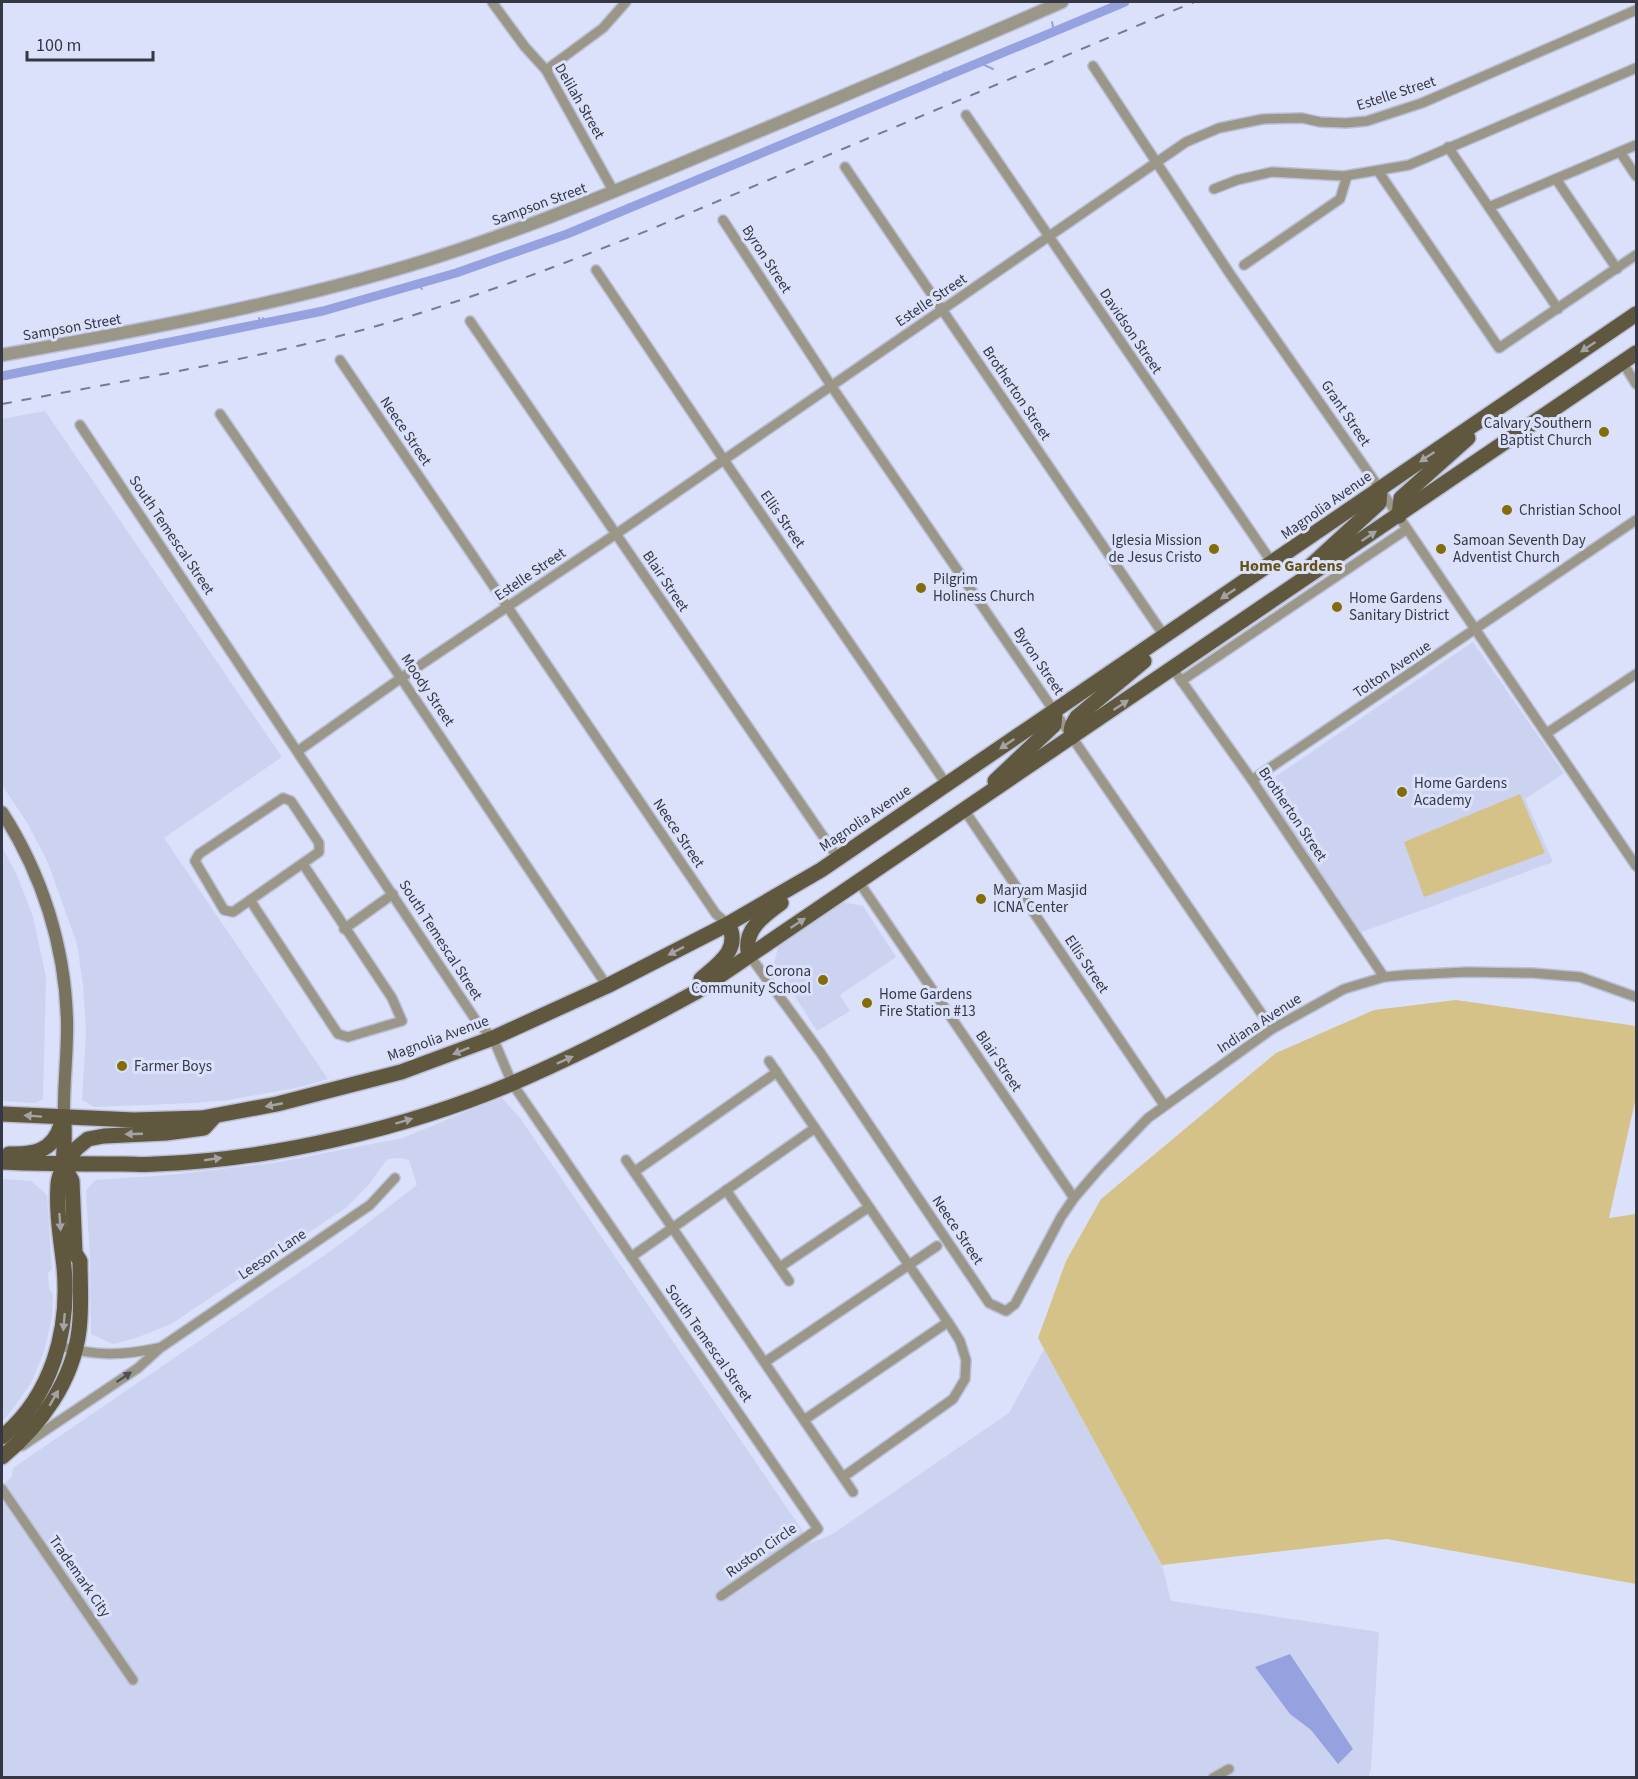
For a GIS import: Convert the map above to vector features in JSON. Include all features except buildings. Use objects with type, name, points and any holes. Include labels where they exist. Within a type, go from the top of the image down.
[{"type":"main road","name":"Magnolia Avenue","points":[[2,1114],[134,1120],[202,1118],[277,1104],[401,1072],[493,1038],[607,986],[728,924],[821,870],[1273,564],[1636,314]]},
{"type":"main road","points":[[2,1162],[154,1164],[252,1154],[352,1135],[421,1116],[512,1083],[588,1049],[696,992],[1072,737],[1177,675],[1268,605],[1636,353]]},
{"type":"main road","points":[[1399,516],[1401,498],[1515,396]]},
{"type":"main road","points":[[1268,605],[1379,503],[1380,489]]},
{"type":"main road","points":[[1072,737],[1072,725],[1077,717],[1158,649],[1165,637]]},
{"type":"main road","points":[[965,810],[1054,725],[1055,711]]},
{"type":"main road","points":[[2,812],[38,880],[50,916],[60,953],[67,1021],[63,1164],[58,1183],[65,1288],[63,1329],[54,1362],[37,1396],[14,1426],[2,1437]]},
{"type":"main road","points":[[749,955],[746,944],[752,930],[773,909],[821,870]]},
{"type":"main road","points":[[669,1007],[721,961],[730,950],[733,936],[728,924]]},
{"type":"main road","points":[[63,1164],[88,1139],[204,1128],[217,1115]]},
{"type":"main road","points":[[2,1154],[21,1154],[42,1150],[57,1138],[64,1117]]},
{"type":"main road","points":[[63,1164],[72,1182],[75,1253],[80,1261]]},
{"type":"main road","points":[[2,1458],[23,1439],[50,1404],[69,1367],[74,1350],[79,1332],[82,1251],[78,1192],[82,1178],[94,1172],[126,1170],[154,1164]]},
{"type":"street","name":"Delilah Street","points":[[492,2],[525,47],[546,70],[614,192]]},
{"type":"street","points":[[546,70],[603,28],[626,2]]},
{"type":"street","name":"Sampson Street","points":[[2,355],[271,302],[388,272],[494,237],[614,192],[884,80],[1062,2]]},
{"type":"street","name":"Estelle Street","points":[[298,751],[401,678],[832,387],[1186,142],[1219,128],[1263,118],[1302,118],[1320,122],[1346,123],[1367,121],[1464,85],[1636,10]]},
{"type":"street","name":"Grant Street","points":[[1093,66],[1230,274],[1399,516],[1636,866]]},
{"type":"street","points":[[1214,189],[1237,180],[1272,172],[1347,176],[1409,165],[1636,68]]},
{"type":"street","name":"Davidson Street","points":[[966,115],[1273,564]]},
{"type":"street","points":[[1489,207],[1636,145]]},
{"type":"street","points":[[1448,147],[1558,309]]},
{"type":"street","points":[[1620,152],[1636,176]]},
{"type":"street","name":"Brotherton Street","points":[[845,167],[1165,637]]},
{"type":"street","points":[[1378,171],[1499,348],[1636,255]]},
{"type":"street","points":[[1244,265],[1341,199],[1347,176]]},
{"type":"street","points":[[1556,179],[1617,268]]},
{"type":"street","name":"Byron Street","points":[[723,220],[832,387],[1272,1029]]},
{"type":"street","name":"Ellis Street","points":[[596,270],[947,784]]},
{"type":"street","name":"Blair Street","points":[[471,321],[838,858]]},
{"type":"street","name":"Neece Street","points":[[340,360],[716,914],[728,924],[820,1052],[989,1303],[1006,1311]]},
{"type":"street","points":[[1623,363],[1636,384]]},
{"type":"street","name":"Moody Street","points":[[220,414],[401,678],[607,986]]},
{"type":"street","name":"South Temescal Street","points":[[80,425],[481,1029],[493,1038],[512,1083],[818,1529]]},
{"type":"street","name":"Tolton Avenue","points":[[1252,780],[1636,520]]},
{"type":"street","points":[[1177,675],[1407,529]]},
{"type":"street","points":[[1547,733],[1636,674]]},
{"type":"street","name":"Brotherton Street","points":[[1177,675],[1252,780],[1384,978]]},
{"type":"street","points":[[283,798],[291,801],[319,843],[319,852],[303,864],[233,912],[225,910],[195,861],[199,854],[283,798]]},
{"type":"street","name":"Ellis Street","points":[[965,810],[1164,1105]]},
{"type":"street","points":[[250,900],[338,1034],[348,1036],[402,1021],[392,998],[344,929],[303,864]]},
{"type":"street","name":"Blair Street","points":[[860,882],[1074,1198]]},
{"type":"street","points":[[344,929],[393,894]]},
{"type":"street","name":"Indiana Avenue","points":[[1006,1311],[1016,1304],[1050,1237],[1074,1198],[1136,1130],[1164,1105],[1272,1029],[1344,989],[1384,978],[1467,972],[1558,974],[1595,981],[1636,997]]},
{"type":"street","points":[[769,1061],[948,1322],[960,1341],[966,1360],[965,1379],[953,1399],[843,1477]]},
{"type":"street","points":[[634,1172],[777,1072]]},
{"type":"street","points":[[631,1257],[815,1128]]},
{"type":"street","points":[[626,1160],[853,1492]]},
{"type":"street","name":"Leeson Lane","points":[[2,1458],[138,1368],[160,1348],[370,1205],[394,1178]]},
{"type":"street","points":[[726,1190],[789,1281]]},
{"type":"street","points":[[780,1267],[869,1207]]},
{"type":"street","points":[[765,1362],[937,1246]]},
{"type":"street","points":[[804,1420],[948,1322]]},
{"type":"street","name":"Leeson Lane","points":[[59,1346],[102,1355],[119,1355],[160,1348]]},
{"type":"street","name":"Trademark City","points":[[2,1489],[133,1680]]},
{"type":"street","name":"Ruston Circle","points":[[721,1596],[818,1529]]},
{"type":"street","points":[[1213,1778],[1229,1769]]},
{"type":"shaded area","points":[[45,411],[282,757],[164,838],[328,1079],[300,1087],[229,1100],[94,1107],[82,1100],[86,1032],[77,944],[48,863],[28,824],[2,785],[2,419]]},
{"type":"shaded area","name":"Home Gardens Academy","points":[[1473,642],[1564,773],[1525,799],[1553,862],[1359,933],[1263,785]]},
{"type":"shaded area","points":[[1520,794],[1545,853],[1424,897],[1404,842]]},
{"type":"shaded area","points":[[2,847],[17,875],[33,917],[46,977],[43,1099],[35,1103],[2,1101]]},
{"type":"shaded area","name":"Corona Community School","points":[[842,902],[863,906],[896,957],[840,995],[850,1011],[817,1031],[774,964],[778,947]]},
{"type":"shaded area","points":[[1456,1000],[1636,1026],[1636,1097],[1609,1218],[1636,1214],[1636,1584],[1387,1539],[1162,1565],[1038,1338],[1066,1261],[1101,1199],[1276,1053],[1374,1010]]},
{"type":"shaded area","points":[[501,1097],[520,1118],[811,1543],[831,1535],[1009,1413],[1044,1349],[1162,1565],[1171,1601],[1379,1632],[1371,1769],[1368,1778],[2,1777],[2,1485],[12,1477],[13,1468],[335,1248],[417,1185],[409,1160],[387,1159],[371,1182],[347,1207],[171,1324],[136,1338],[113,1344],[91,1334],[86,1191],[95,1180],[169,1175],[274,1163],[403,1138]]},
{"type":"shaded area","points":[[2,1179],[31,1181],[47,1195],[52,1269],[48,1273],[49,1289],[53,1294],[52,1317],[44,1352],[31,1383],[2,1422]]},
{"type":"water","points":[[1290,1654],[1353,1749],[1338,1764],[1311,1730],[1290,1714],[1255,1667]]},
{"type":"waterway","points":[[2,376],[323,311],[456,273],[567,234],[1125,2]]},
{"type":"waterway","points":[[1052,22],[1054,32]]},
{"type":"waterway","points":[[980,63],[993,69]]},
{"type":"waterway","points":[[944,72],[947,77]]},
{"type":"waterway","points":[[629,204],[631,208]]},
{"type":"waterway","points":[[417,284],[422,289]]},
{"type":"waterway","points":[[259,318],[261,324]]},
{"type":"waterway","points":[[263,318],[265,323]]},
{"type":"waterway","points":[[159,340],[160,345]]},
{"type":"railway","points":[[2,404],[276,351],[366,329],[474,296],[649,230],[1194,2]]},
{"type":"place","name":"Calvary Southern Baptist Church","points":[[1604,432]]},
{"type":"place","name":"Christian School","points":[[1507,510]]},
{"type":"place","name":"Iglesia Mission de Jesus Cristo","points":[[1214,549]]},
{"type":"place","name":"Samoan Seventh Day Adventist Church","points":[[1441,549]]},
{"type":"place","name":"Pilgrim Holiness Church","points":[[921,588]]},
{"type":"place","name":"Home Gardens Sanitary District","points":[[1337,607]]},
{"type":"place","name":"Home Gardens Academy","points":[[1402,792]]},
{"type":"place","name":"Maryam Masjid ICNA Center","points":[[981,899]]},
{"type":"place","name":"Corona Community School","points":[[823,980]]},
{"type":"place","name":"Home Gardens Fire Station #13","points":[[867,1003]]},
{"type":"place","name":"Farmer Boys","points":[[122,1066]]},
{"type":"district","name":"Home Gardens","points":[[1291,565]]}]
